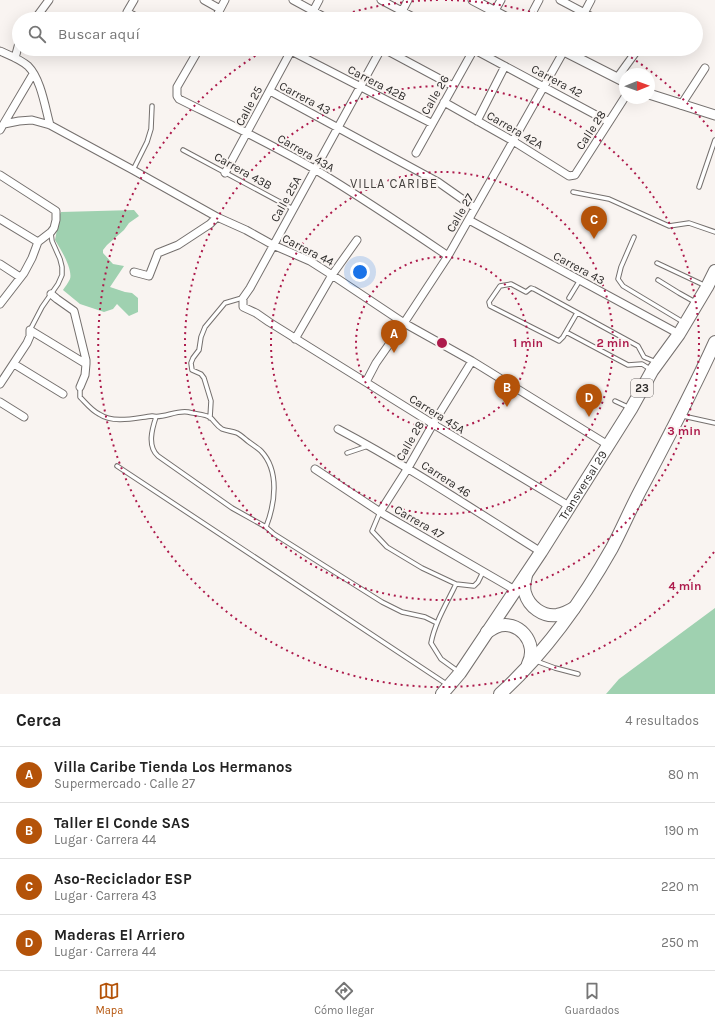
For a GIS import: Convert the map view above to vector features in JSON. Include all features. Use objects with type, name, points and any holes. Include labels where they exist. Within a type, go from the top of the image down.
[{"type":"highway","name":"Transversal 29","points":[[446,690],[460,673],[540,552],[631,409],[655,367],[679,334],[715,271]]},
{"type":"highway","points":[[500,694],[530,664],[547,644],[593,580],[612,547],[680,416],[715,342]]},
{"type":"highway","points":[[526,573],[524,583],[525,594],[530,603],[537,610],[546,614],[556,615],[566,613],[575,607]]},
{"type":"highway","points":[[486,633],[496,627],[507,625],[518,629],[527,636],[531,647],[530,664]]},
{"type":"street","points":[[40,12],[48,0]]},
{"type":"street","points":[[127,12],[134,0]]},
{"type":"street","points":[[204,0],[220,9]]},
{"type":"street","points":[[218,12],[225,0]]},
{"type":"street","points":[[293,0],[313,11],[319,0]]},
{"type":"street","points":[[382,0],[402,11],[408,0]]},
{"type":"street","points":[[474,0],[488,12]]},
{"type":"street","points":[[494,12],[501,0]]},
{"type":"street","points":[[533,12],[539,0]]},
{"type":"street","points":[[560,0],[577,12]]},
{"type":"street","points":[[585,12],[591,0]]},
{"type":"street","points":[[0,51],[28,66],[40,86],[50,125]]},
{"type":"street","name":"Carrera 43A","points":[[193,56],[177,87],[177,96],[179,99],[247,133],[315,170],[380,210],[448,256]]},
{"type":"street","name":"Calle 25","points":[[226,173],[289,56]]},
{"type":"street","name":"Carrera 42B","points":[[303,56],[431,123]]},
{"type":"street","name":"Calle 25A","points":[[243,298],[250,288],[360,87],[379,56]]},
{"type":"street","points":[[396,56],[453,86]]},
{"type":"street","name":"Calle 26","points":[[416,153],[431,123],[469,56]]},
{"type":"street","name":"Carrera 42","points":[[486,56],[609,122]]},
{"type":"street","name":"Calle 27","points":[[366,382],[376,363],[448,256],[544,87],[560,56]]},
{"type":"street","points":[[575,56],[619,79]]},
{"type":"street","points":[[628,68],[634,56]]},
{"type":"street","points":[[477,120],[505,66]]},
{"type":"street","points":[[682,105],[705,68]]},
{"type":"street","points":[[2,127],[33,74]]},
{"type":"street","name":"Carrera 43","points":[[270,91],[438,182],[475,208]]},
{"type":"street","points":[[655,96],[715,115]]},
{"type":"street","name":"Carrera 42A","points":[[444,102],[513,141],[569,176],[575,175]]},
{"type":"street","name":"Calle 28","points":[[575,175],[621,104]]},
{"type":"street","name":"Carrera 44","points":[[2,127],[19,121],[32,120],[50,125],[217,217],[246,230],[273,245],[310,261],[404,323],[472,361],[608,446]]},
{"type":"street","points":[[0,175],[56,212],[54,228],[43,240],[38,242],[24,273],[0,304]]},
{"type":"street","points":[[134,272],[149,276],[158,253],[178,245],[210,224],[217,217]]},
{"type":"street","points":[[0,218],[38,242]]},
{"type":"street","name":"Carrera 43","points":[[469,220],[679,334]]},
{"type":"street","points":[[243,298],[243,306],[295,339],[332,275],[357,240]]},
{"type":"street","points":[[0,264],[20,277]]},
{"type":"street","points":[[51,294],[74,311],[86,360],[85,375],[80,387]]},
{"type":"street","points":[[30,330],[86,364]]},
{"type":"street","points":[[0,384],[27,342],[30,336],[30,330]]},
{"type":"street","name":"Carrera 45A","points":[[295,339],[432,424],[569,506]]},
{"type":"street","name":"Calle 28","points":[[380,512],[408,468],[432,424],[472,361]]},
{"type":"street","points":[[14,364],[63,394]]},
{"type":"street","points":[[0,402],[24,417]]},
{"type":"street","name":"Carrera 46","points":[[338,429],[408,468],[540,552]]},
{"type":"street","name":"Carrera 47","points":[[315,469],[380,512],[515,590]]},
{"type":"lane","points":[[133,170],[147,142],[151,129],[152,106]]},
{"type":"lane","points":[[699,187],[715,140]]},
{"type":"lane","name":"Carrera 43B","points":[[183,150],[293,209]]},
{"type":"lane","points":[[573,192],[609,199],[669,226],[689,223],[715,232]]},
{"type":"lane","points":[[30,330],[62,275],[60,259],[52,242],[51,232]]},
{"type":"lane","points":[[634,237],[621,267],[618,279],[623,286],[685,324]]},
{"type":"lane","points":[[657,263],[707,287]]},
{"type":"lane","points":[[569,298],[580,280]]},
{"type":"lane","points":[[658,280],[698,303]]},
{"type":"lane","points":[[577,313],[563,337],[559,341],[490,306],[489,302],[500,286],[511,284],[526,292],[531,288],[534,289],[638,346],[644,357],[655,367]]},
{"type":"lane","points":[[210,418],[211,401],[204,378],[201,374],[192,370],[191,364],[193,358],[199,350],[201,337],[205,327],[225,303],[243,298]]},
{"type":"lane","points":[[566,332],[628,365],[642,364],[655,367]]},
{"type":"lane","points":[[80,387],[80,397],[94,411],[108,418],[123,420],[152,416],[156,417],[185,412],[207,416],[217,426],[238,433],[262,452],[269,463],[274,483],[274,491],[273,504],[266,527]]},
{"type":"lane","points":[[615,401],[631,409]]},
{"type":"lane","points":[[680,416],[715,423]]},
{"type":"lane","points":[[156,417],[152,428],[151,444],[154,453],[232,508],[266,527],[274,534],[382,602],[402,612],[425,617],[437,623]]},
{"type":"lane","points":[[347,453],[369,445]]},
{"type":"lane","points":[[116,466],[210,527],[446,690]]},
{"type":"lane","points":[[380,512],[372,531],[387,547],[422,568],[456,584],[474,586],[478,582],[483,572]]},
{"type":"lane","points":[[456,584],[433,632],[431,643],[440,659],[460,673]]},
{"type":"lane","points":[[530,664],[578,674]]},
{"type":"green space","points":[[134,210],[139,216],[129,223],[124,230],[107,245],[103,250],[103,253],[113,264],[124,266],[110,287],[132,293],[138,298],[138,312],[129,316],[117,304],[113,309],[104,312],[80,304],[63,290],[70,279],[70,270],[66,259],[55,240],[61,212]]},
{"type":"green space","points":[[715,608],[715,694],[606,694],[619,679]]},
{"type":"place","name":"Aso-Reciclador ESP","points":[[594,239]]},
{"type":"place","name":"Villa Caribe Tienda Los Hermanos","points":[[394,353]]},
{"type":"place","name":"Taller El Conde SAS","points":[[507,407]]},
{"type":"place","name":"Maderas El Arriero","points":[[589,417]]},
{"type":"district","name":"VILLA CARIBE","points":[[394,183]]}]
